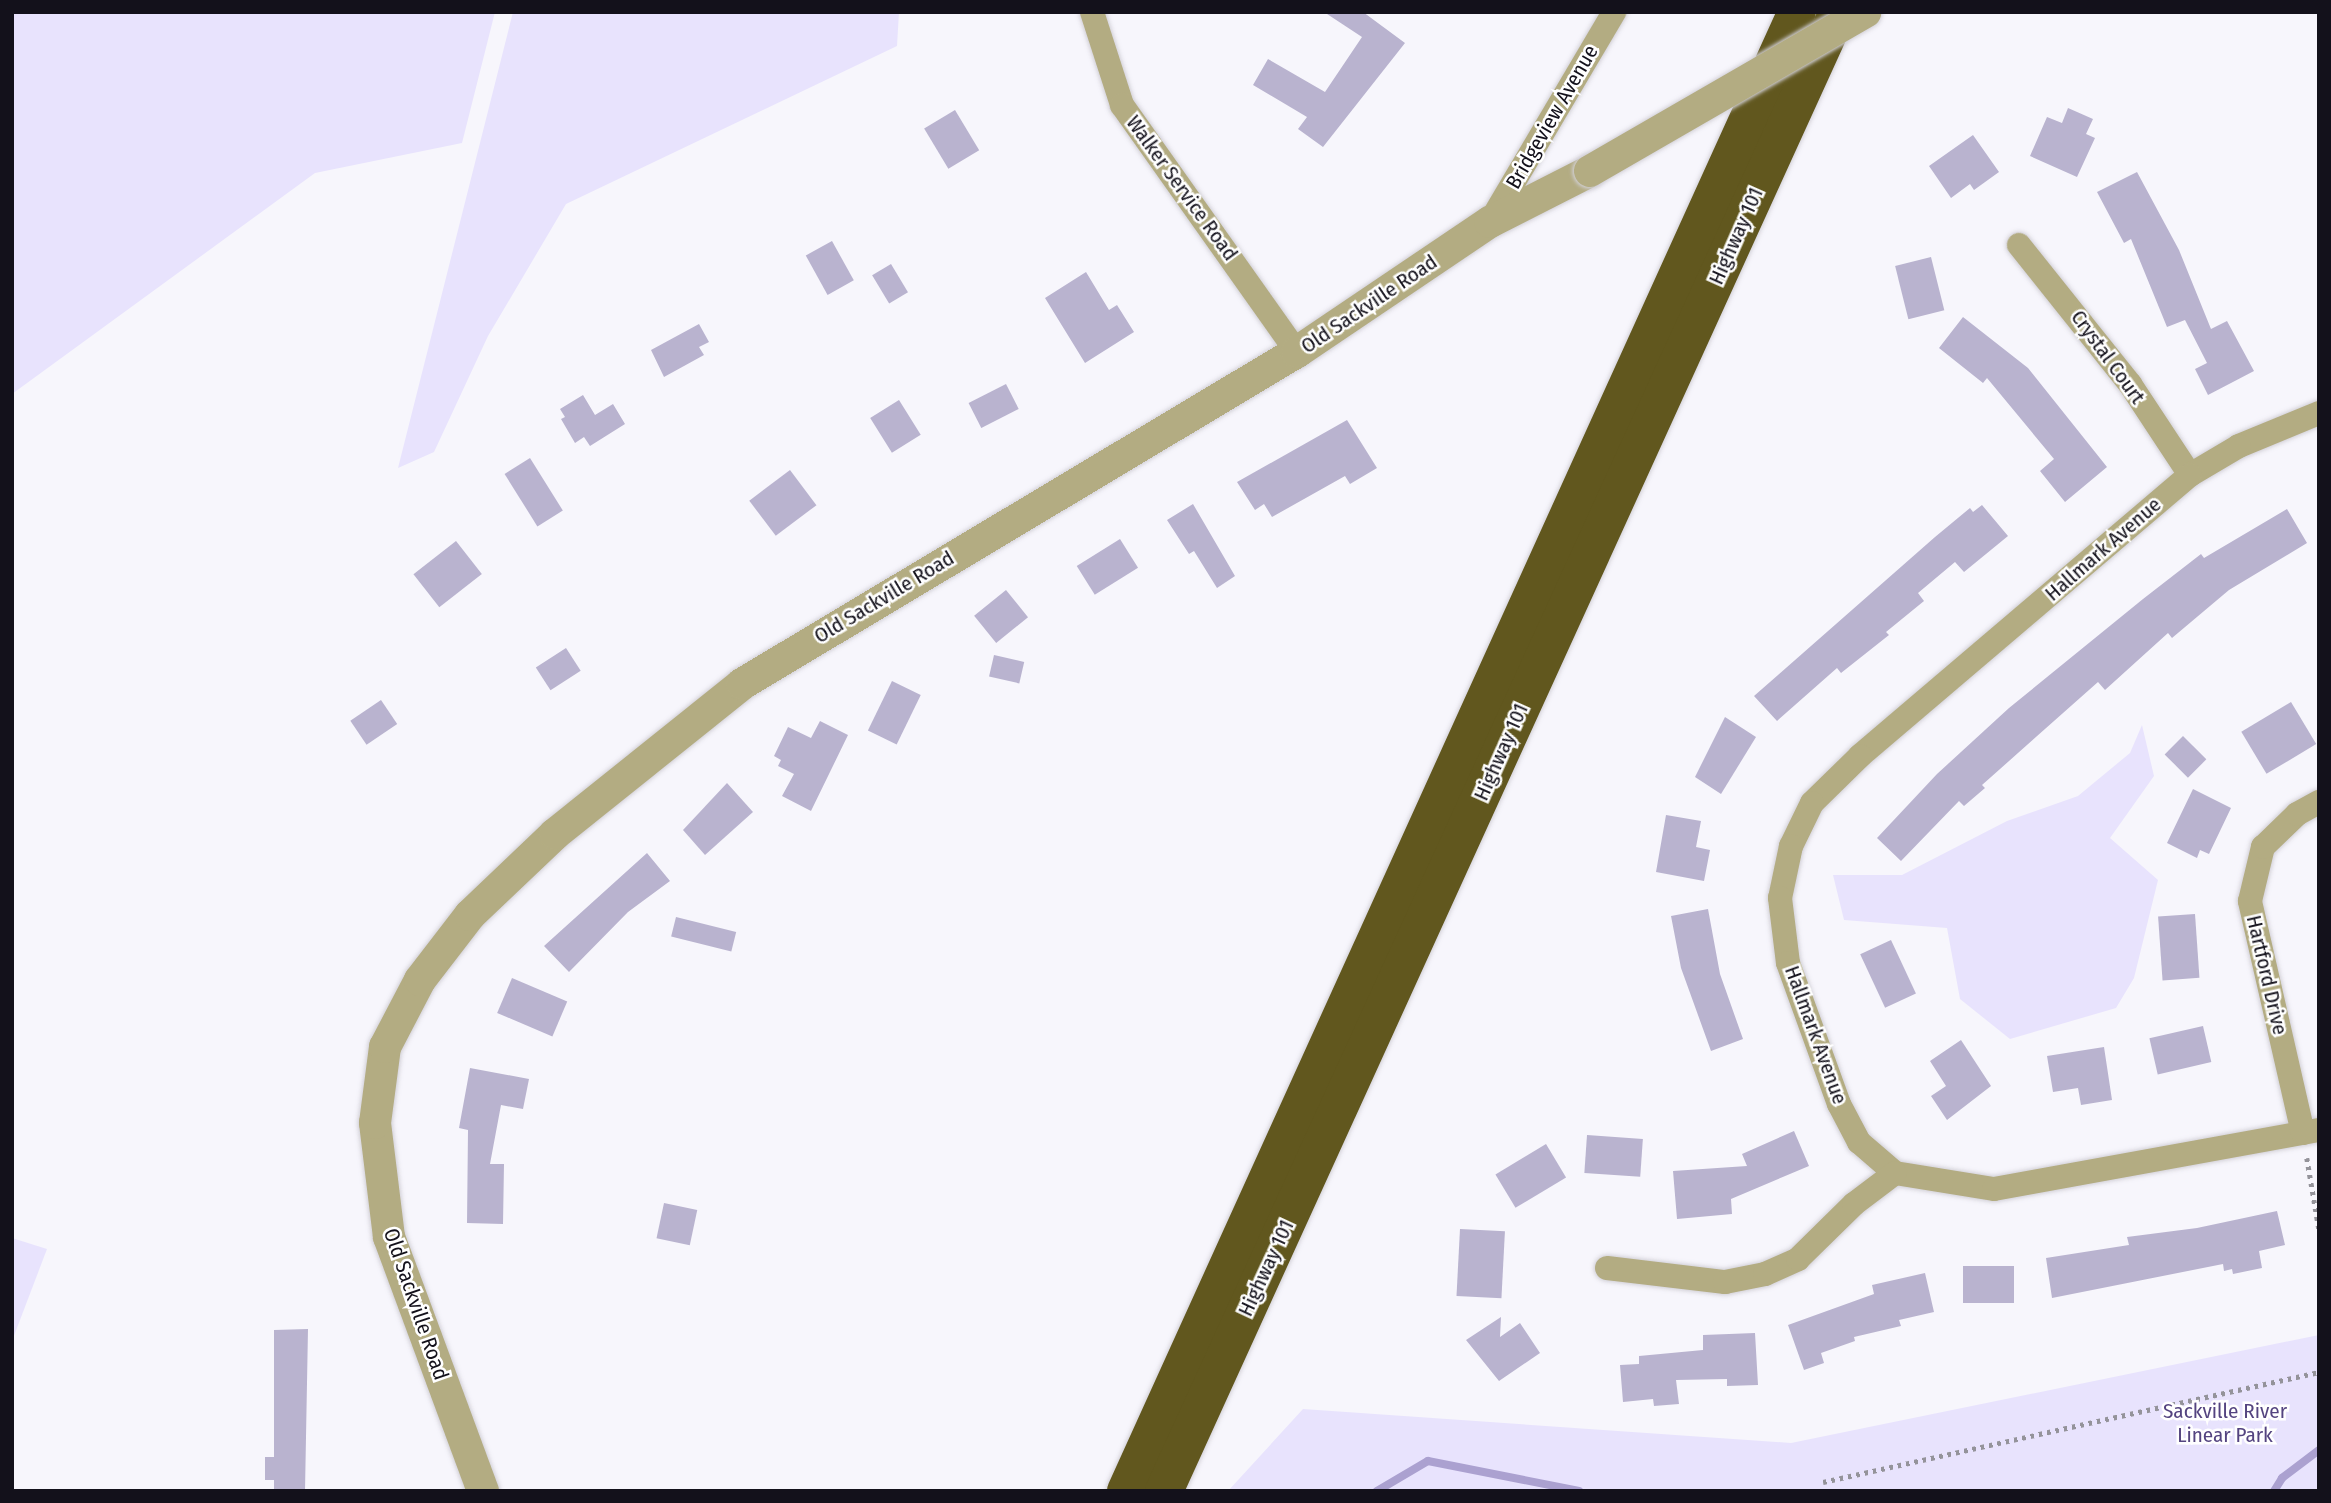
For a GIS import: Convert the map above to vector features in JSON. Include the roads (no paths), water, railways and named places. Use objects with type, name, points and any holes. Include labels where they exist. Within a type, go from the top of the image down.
[{"type":"highway","name":"Highway 101","points":[[1126,1491],[1797,12]]},
{"type":"highway","name":"Highway 101","points":[[1164,1491],[1838,12]]},
{"type":"street","name":"Walker Service Road","points":[[1092,12],[1122,105],[1297,352]]},
{"type":"street","name":"Bridgeview Avenue","points":[[1490,222],[1614,12]]},
{"type":"street","name":"Old Sackville Road","points":[[483,1491],[389,1237],[375,1123],[384,1046],[420,980],[470,915],[555,834],[742,684],[1297,352],[1490,222],[1590,171],[1866,12]]},
{"type":"street","name":"Crystal Court","points":[[2019,245],[2130,384],[2190,475]]},
{"type":"street","name":"Hallmark Avenue","points":[[1895,1173],[1859,1142],[1839,1104],[1788,963],[1780,898],[1791,846],[1812,803],[1860,756],[2190,475],[2239,446],[2319,414]]},
{"type":"street","name":"Hartford Drive","points":[[2311,1132],[2249,901],[2263,847],[2297,814],[2319,802]]},
{"type":"street","points":[[1607,1268],[1725,1282],[1765,1274],[1798,1259],[1854,1204],[1895,1173],[1994,1189],[2311,1132]]},
{"type":"waterway","points":[[2274,1491],[2282,1478],[2319,1450]]},
{"type":"waterway","points":[[1377,1491],[1428,1461],[1579,1491]]},
{"type":"park label","name":"Sackville River Linear Park","points":[[2225,1423]]}]
